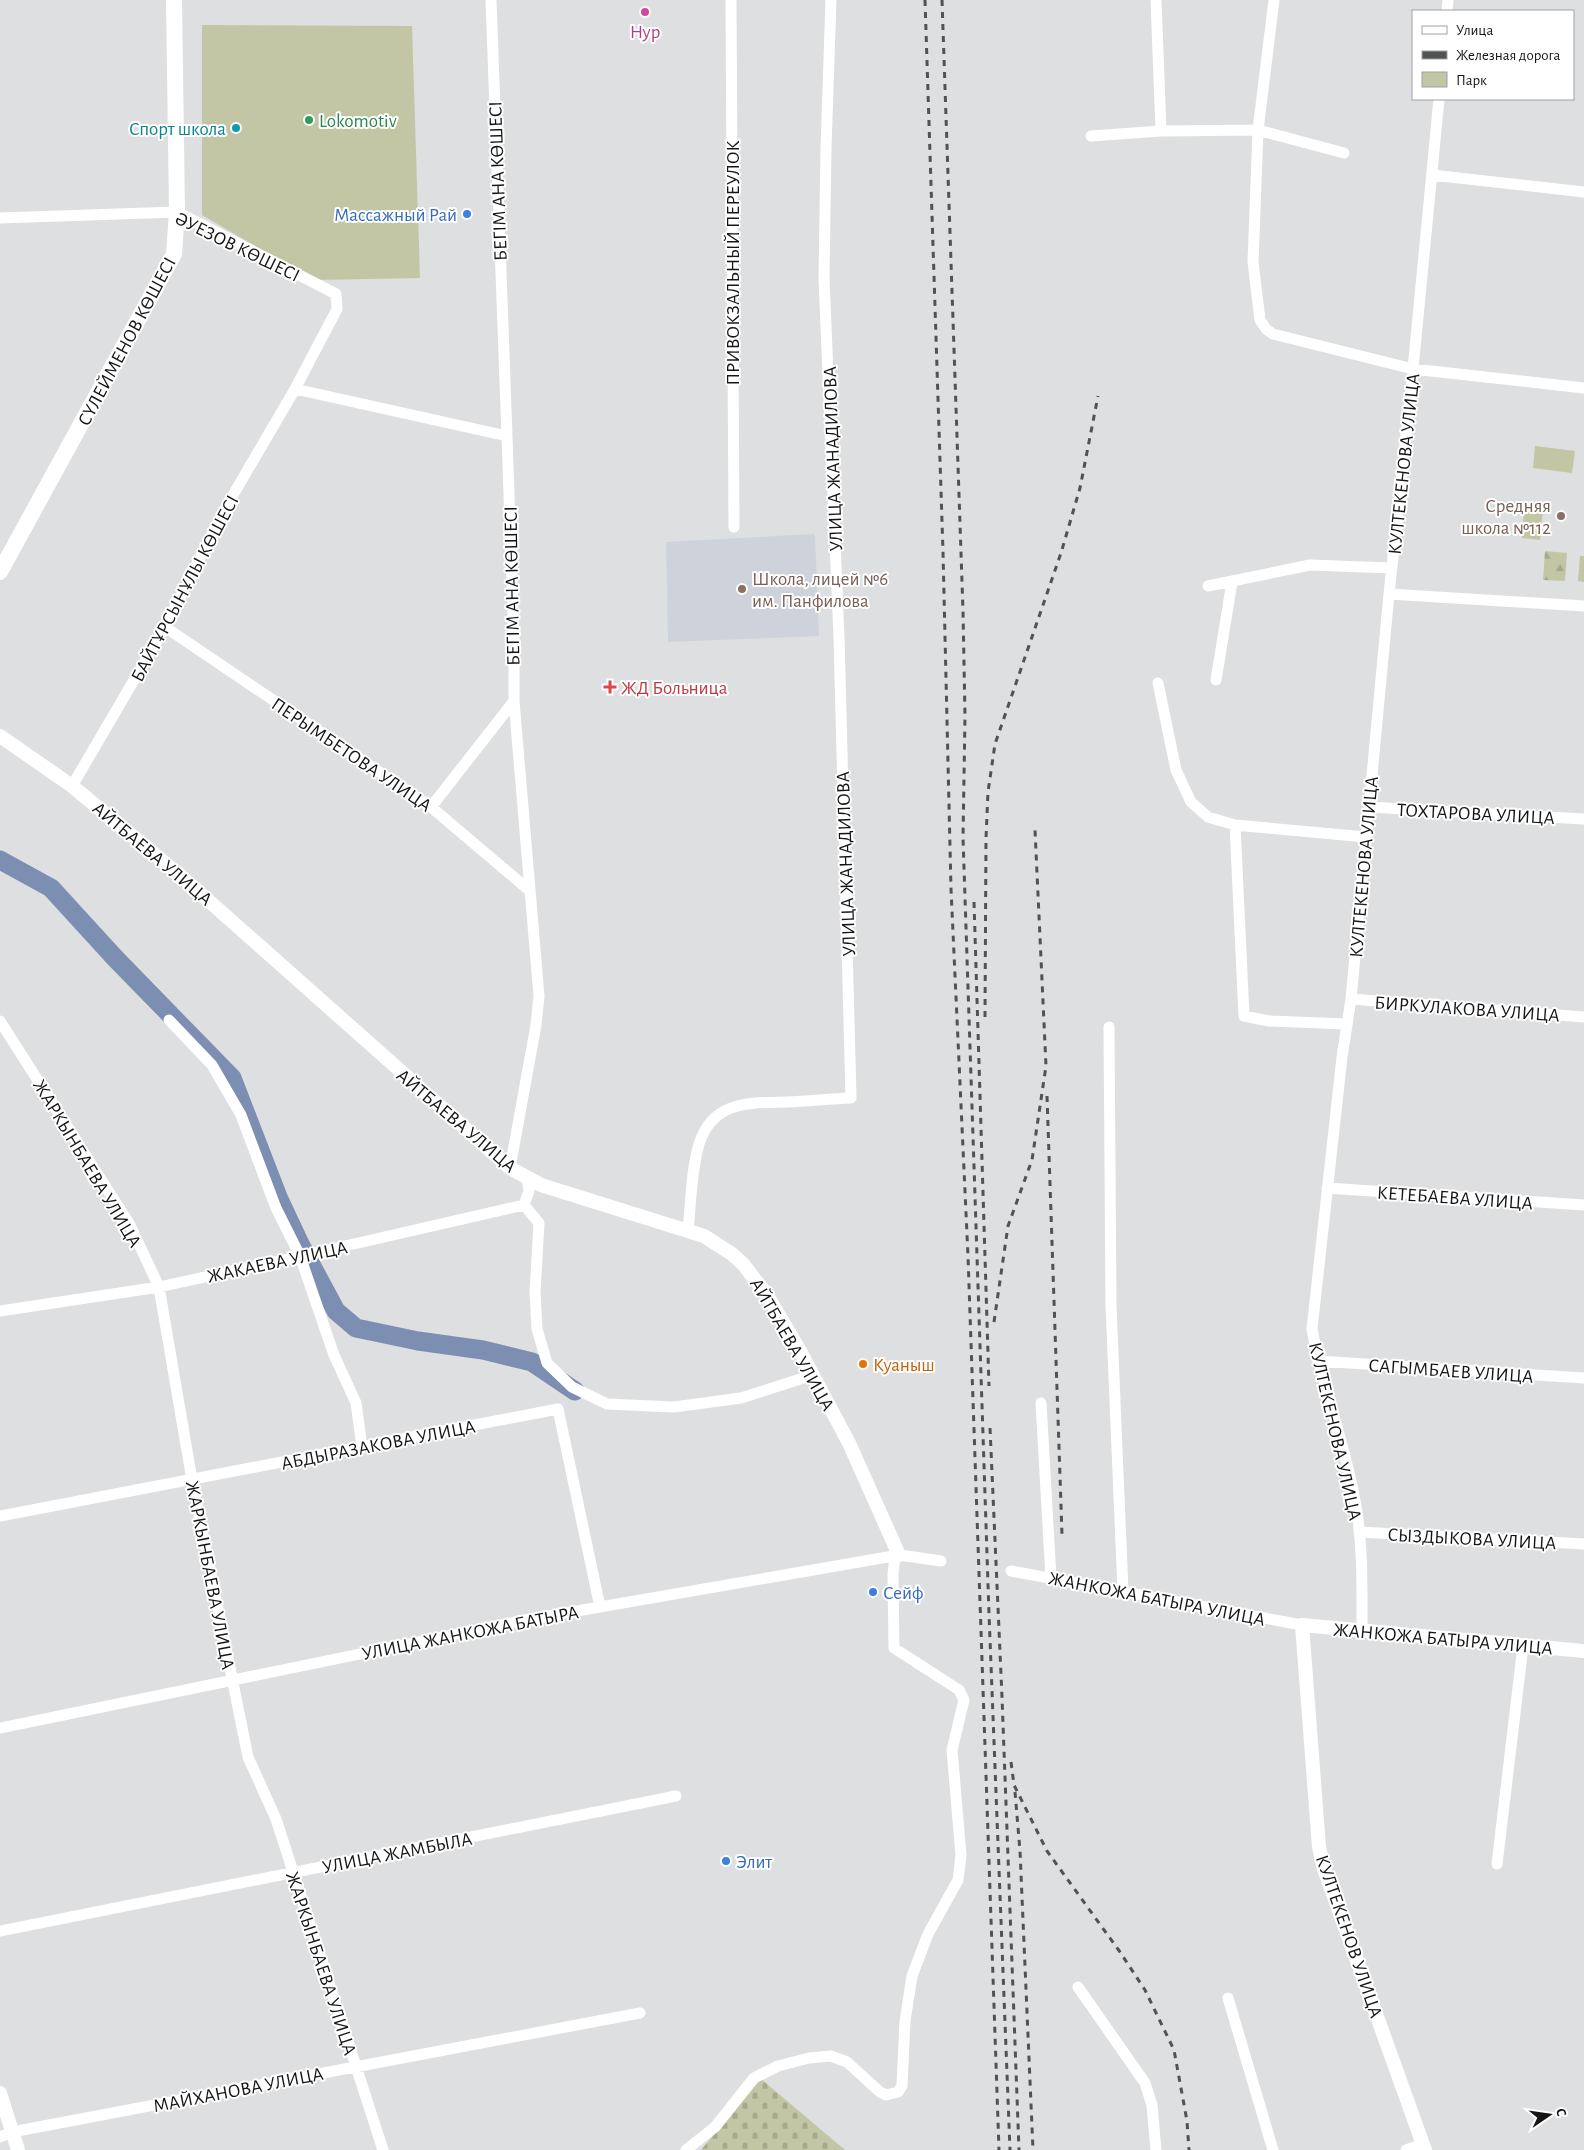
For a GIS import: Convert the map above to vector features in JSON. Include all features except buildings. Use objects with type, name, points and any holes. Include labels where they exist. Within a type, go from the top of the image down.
[{"type":"main road","name":"СҮЛЕЙМЕНОВ КӨШЕСІ","points":[[0,572],[174,254],[177,212],[174,0]]},
{"type":"street","name":"БЕГІМ АНА КӨШЕСІ","points":[[491,0],[507,436],[514,701],[539,996],[536,1025],[510,1168]]},
{"type":"street","name":"ПРИВОКЗАЛЬНЫЙ ПЕРЕУЛОК","points":[[731,0],[734,526]]},
{"type":"street","name":"УЛИЦА ЖАНАДИЛОВА","points":[[688,1231],[699,1144],[714,1119],[729,1108],[746,1103],[851,1098],[839,637],[824,278],[831,0]]},
{"type":"street","points":[[1156,0],[1161,131]]},
{"type":"street","points":[[1274,0],[1258,130],[1253,262],[1260,320],[1266,329],[1273,334],[1413,369],[1584,388]]},
{"type":"street","name":"КУЛТЕКЕНОВА УЛИЦА","points":[[1362,1631],[1363,1566],[1356,1505],[1333,1409],[1318,1361],[1312,1329],[1326,1188],[1346,1024],[1351,999],[1391,568],[1413,369],[1439,100]]},
{"type":"street","points":[[1091,136],[1161,131],[1258,130],[1344,153]]},
{"type":"street","points":[[1432,175],[1584,192]]},
{"type":"street","name":"ӘУЕЗОВ КӨШЕСІ","points":[[0,218],[177,212],[336,294],[337,309],[295,389]]},
{"type":"street","points":[[295,389],[507,436]]},
{"type":"street","name":"БАЙТҰРСЫНҰЛЫ КӨШЕСІ","points":[[72,786],[165,627],[226,507],[295,389]]},
{"type":"street","points":[[1208,586],[1310,565],[1391,568]]},
{"type":"street","points":[[1216,680],[1232,582]]},
{"type":"street","points":[[1389,594],[1584,606]]},
{"type":"street","name":"ПЕРЫМБЕТОВА УЛИЦА","points":[[165,627],[431,807],[530,891]]},
{"type":"street","points":[[1158,683],[1176,770],[1191,802],[1208,817],[1235,825],[1366,837]]},
{"type":"street","points":[[431,807],[514,701]]},
{"type":"street","name":"АЙТБАЕВА УЛИЦА","points":[[0,736],[72,786],[243,930],[304,987],[510,1168],[541,1185],[688,1231],[716,1242],[732,1254],[755,1276],[800,1351],[849,1442],[897,1555]]},
{"type":"street","name":"ТОХТАРОВА УЛИЦА","points":[[1369,807],[1584,819]]},
{"type":"street","points":[[1235,825],[1244,1016],[1269,1021],[1346,1024]]},
{"type":"street","name":"БИРКУЛАКОВА УЛИЦА","points":[[1351,999],[1584,1017]]},
{"type":"street","points":[[169,1020],[212,1065],[241,1116],[276,1208],[300,1256],[334,1355],[356,1403],[362,1447]]},
{"type":"street","name":"ЖАРКЫНБАЕВА УЛИЦА","points":[[0,1021],[130,1225],[159,1287],[192,1480],[231,1681],[248,1756],[276,1819],[383,2150]]},
{"type":"street","points":[[1109,1027],[1111,1306],[1123,1591]]},
{"type":"street","points":[[527,1177],[530,1191],[524,1205],[539,1223],[535,1292],[537,1329],[546,1363],[572,1387],[607,1404],[674,1407],[741,1398],[812,1374]]},
{"type":"street","name":"КЕТЕБАЕВА УЛИЦА","points":[[1326,1188],[1584,1205]]},
{"type":"street","name":"ЖАКАЕВА УЛИЦА","points":[[0,1311],[159,1287],[524,1205]]},
{"type":"street","name":"САГЫМБАЕВ УЛИЦА","points":[[1318,1361],[1584,1378]]},
{"type":"street","points":[[1041,1403],[1051,1578]]},
{"type":"street","name":"АБДЫРАЗАКОВА УЛИЦА","points":[[0,1516],[558,1410],[600,1607]]},
{"type":"street","name":"СЫЗДЫКОВА УЛИЦА","points":[[1359,1532],[1584,1544]]},
{"type":"street","points":[[686,2150],[715,2127],[754,2078],[778,2066],[810,2058],[831,2056],[847,2062],[880,2092],[886,2095],[898,2092],[902,2086],[905,2021],[912,1976],[928,1934],[958,1880],[961,1855],[952,1750],[964,1700],[958,1690],[894,1648],[893,1574],[897,1555]]},
{"type":"street","name":"УЛИЦА ЖАНКОЖА БАТЫРА","points":[[0,1728],[525,1620],[897,1555],[941,1562]]},
{"type":"street","name":"ЖАНКОЖА БАТЫРА УЛИЦА","points":[[1011,1571],[1302,1625],[1584,1651]]},
{"type":"street","name":"КУЛТЕКЕНОВ УЛИЦА","points":[[1302,1625],[1320,1847],[1324,1869],[1424,2147]]},
{"type":"street","points":[[1497,1864],[1524,1646]]},
{"type":"street","name":"УЛИЦА ЖАМБЫЛА","points":[[0,1931],[676,1796]]},
{"type":"street","points":[[1078,1987],[1145,2083],[1152,2105],[1156,2150]]},
{"type":"street","points":[[1228,1998],[1274,2150]]},
{"type":"street","name":"МАЙХАНОВА УЛИЦА","points":[[6,2134],[640,2013]]},
{"type":"street","points":[[0,2093],[6,2134],[18,2150]]},
{"type":"street","points":[[1406,2150],[1424,2147]]},
{"type":"shaded area","name":"Школа, лицей №6 им. Панфилова","points":[[815,534],[819,636],[668,642],[666,542]]},
{"type":"green space","name":"Lokomotiv","points":[[202,25],[412,26],[420,278],[313,280],[202,215]]},
{"type":"green space","points":[[1535,446],[1575,451],[1572,473],[1533,468]]},
{"type":"green space","points":[[1524,509],[1543,510],[1540,540],[1522,538]]},
{"type":"green space","points":[[1545,551],[1567,553],[1565,581],[1543,580]]},
{"type":"green space","points":[[1580,556],[1584,556],[1584,582],[1578,581]]},
{"type":"green space","points":[[761,2079],[845,2150],[701,2150]]},
{"type":"waterway","points":[[0,860],[51,888],[115,958],[232,1078],[278,1197],[300,1244],[336,1311],[356,1328],[418,1341],[483,1350],[532,1362],[575,1391]]},
{"type":"railway","points":[[925,0],[943,552],[951,889],[968,1256],[999,2150]]},
{"type":"railway","points":[[942,0],[963,611],[965,716],[963,838],[989,1614],[1010,2150]]},
{"type":"railway","points":[[985,1017],[986,838],[988,792],[995,744],[1061,553],[1080,488],[1098,396]]},
{"type":"railway","points":[[994,1322],[1008,1226],[1032,1160],[1046,1066],[1035,830]]},
{"type":"railway","points":[[974,902],[989,1386]]},
{"type":"railway","points":[[1047,1096],[1062,1535]]},
{"type":"railway","points":[[990,1428],[1019,2150]]},
{"type":"railway","points":[[1011,1762],[1014,1785],[1047,1851],[1145,1990],[1174,2050],[1187,2121],[1189,2150]]},
{"type":"railway","points":[[1015,1792],[1020,1851],[1033,2150]]},
{"type":"place","name":"Нур","points":[[645,12]]},
{"type":"place","name":"Lokomotiv","points":[[309,120]]},
{"type":"place","name":"Спорт школа","points":[[236,128]]},
{"type":"place","name":"Массажный Рай","points":[[467,214]]},
{"type":"place","name":"Средняя школа №112","points":[[1561,516]]},
{"type":"place","name":"Школа, лицей №6 им. Панфилова","points":[[742,589]]},
{"type":"place","name":"ЖД Больница","points":[[610,687]]},
{"type":"place","name":"Куаныш","points":[[863,1364]]},
{"type":"place","name":"Сейф","points":[[873,1592]]},
{"type":"place","name":"Элит","points":[[726,1861]]}]
